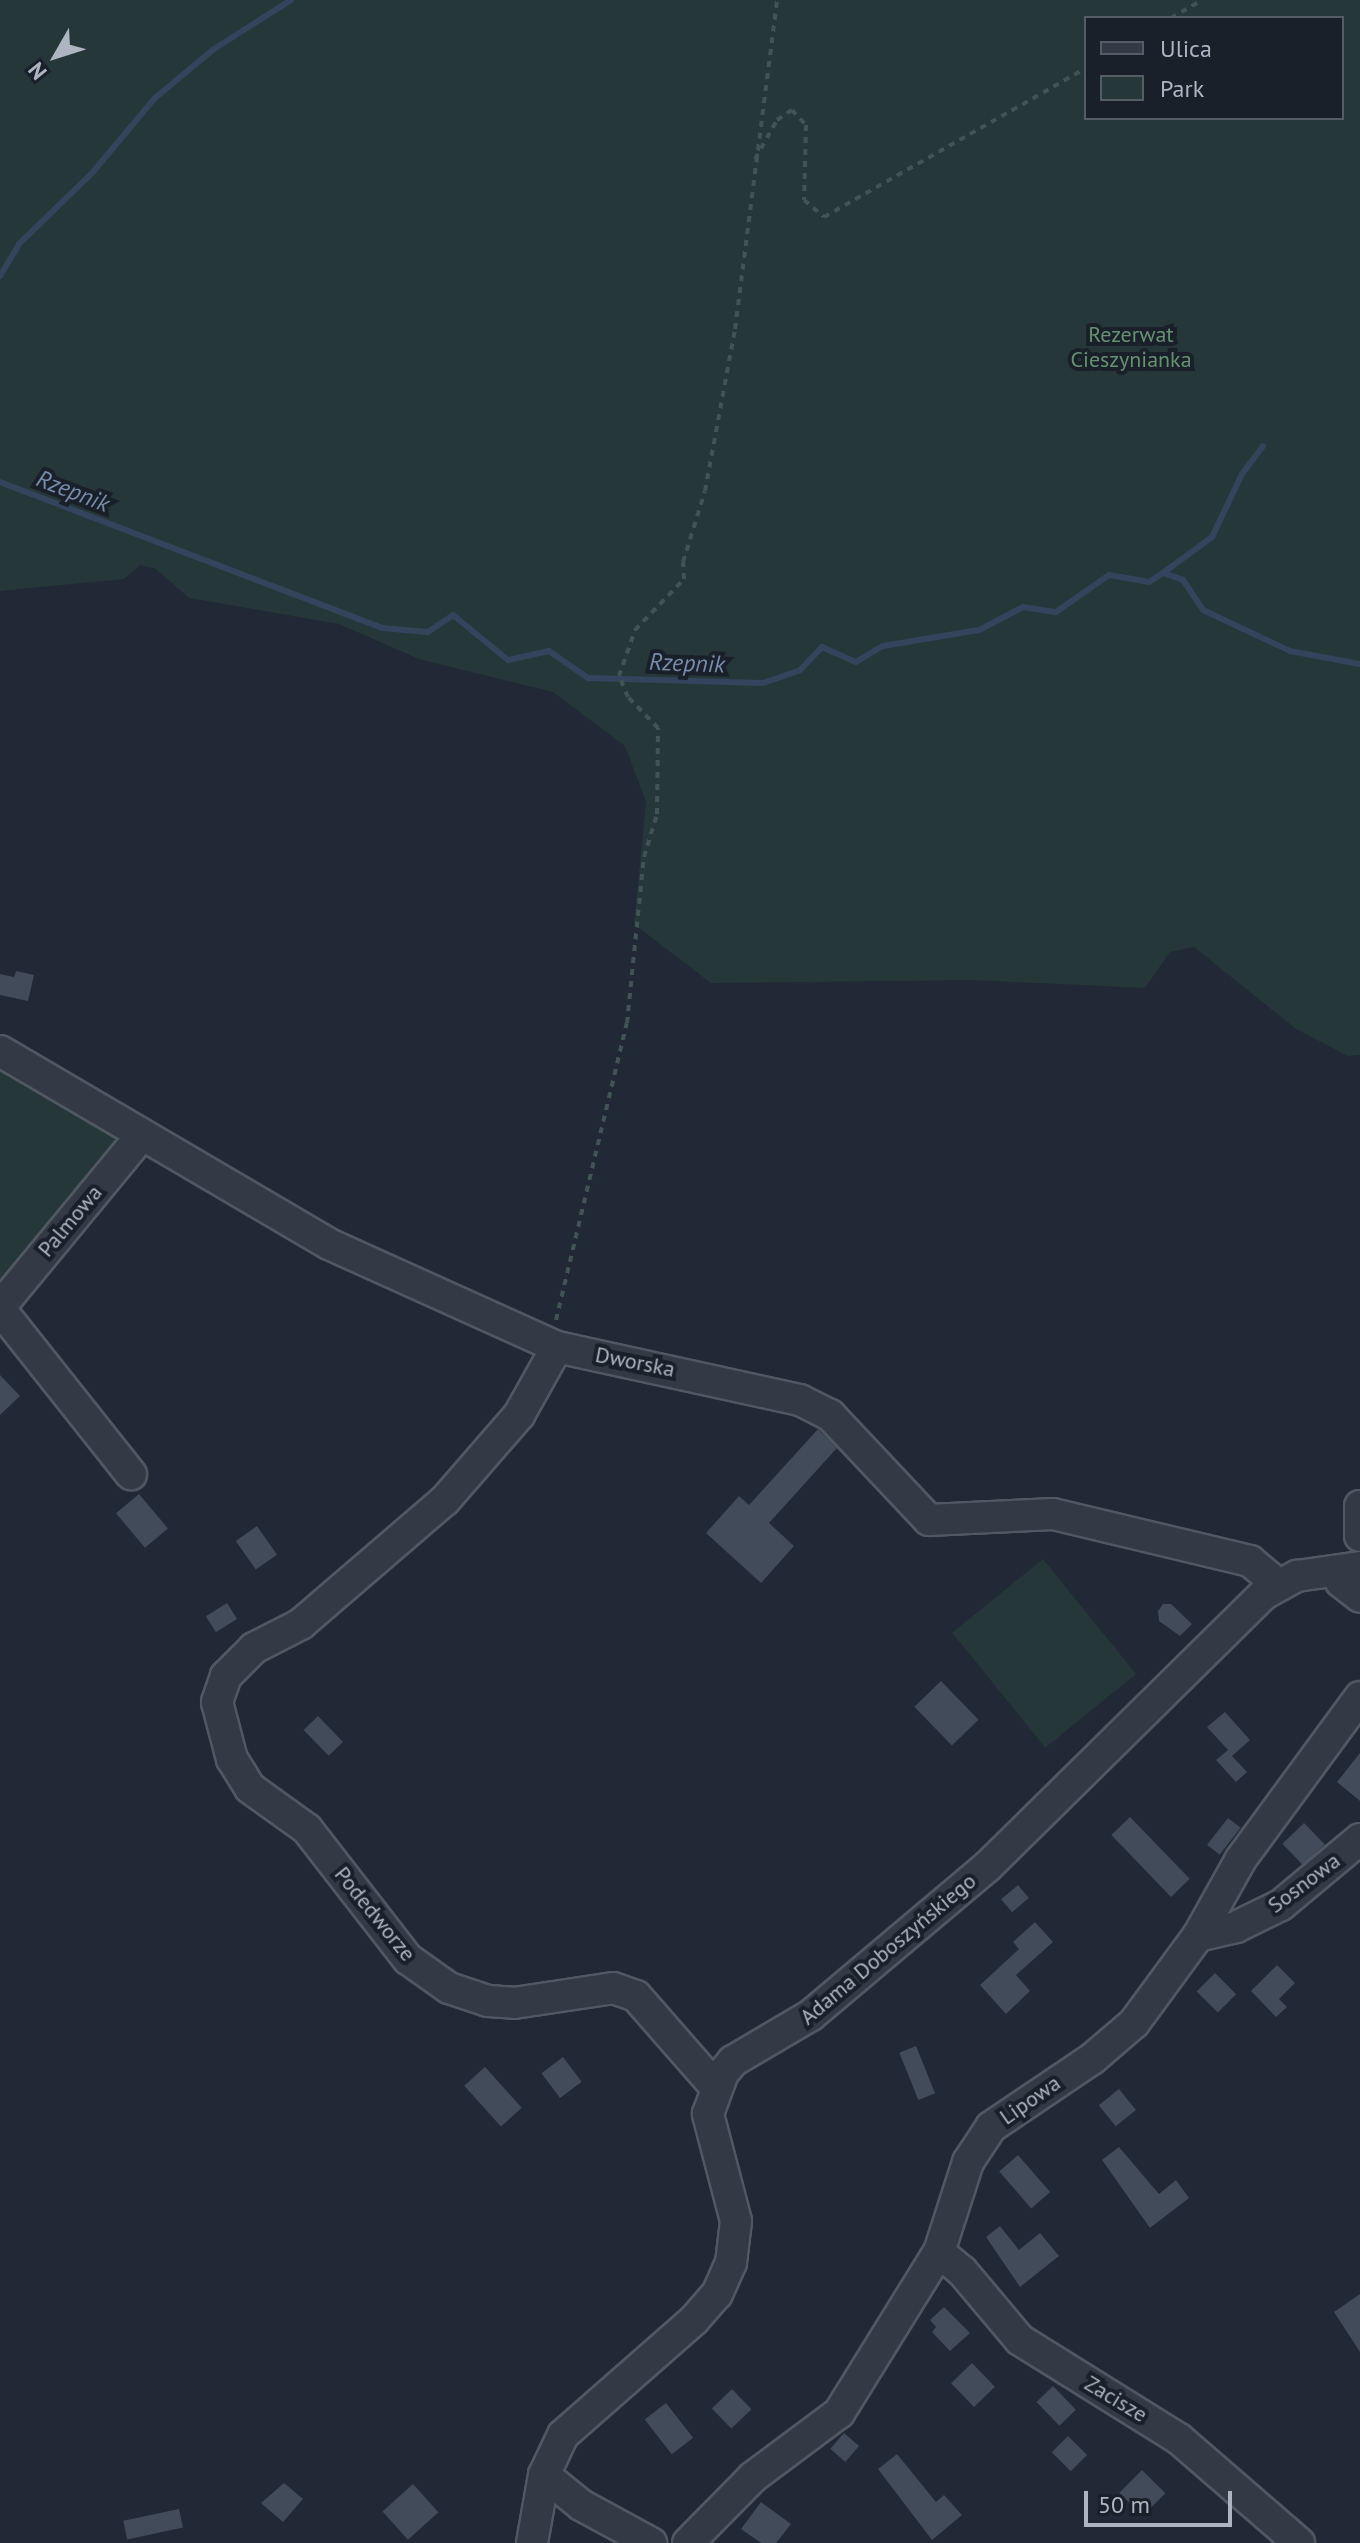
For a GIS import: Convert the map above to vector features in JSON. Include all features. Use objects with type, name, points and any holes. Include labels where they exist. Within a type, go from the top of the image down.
[{"type":"street","name":"Dworska","points":[[0,1051],[329,1244],[553,1345],[800,1400],[830,1415],[929,1520],[1053,1514],[1250,1561],[1279,1585]]},
{"type":"street","name":"Palmowa","points":[[0,1308],[141,1136]]},
{"type":"street","points":[[0,1308],[131,1474]]},
{"type":"street","name":"Podedworze","points":[[553,1345],[519,1415],[445,1500],[301,1624],[254,1648],[226,1676],[217,1702],[232,1759],[250,1788],[307,1829],[408,1959],[449,1988],[488,2001],[514,2003],[613,1988],[636,1996],[714,2085]]},
{"type":"street","points":[[1360,1506],[1360,1536]]},
{"type":"street","points":[[1349,1569],[1341,1582],[1360,1597]]},
{"type":"street","name":"Adama Doboszyńskiego","points":[[714,2085],[733,2061],[811,2015],[987,1867],[1279,1585],[1297,1576],[1349,1569]]},
{"type":"street","name":"Lipowa","points":[[688,2543],[753,2477],[839,2413],[939,2252],[968,2162],[991,2127],[1092,2059],[1134,2023],[1198,1936],[1241,1859],[1360,1697]]},
{"type":"street","name":"Sosnowa","points":[[1198,1936],[1236,1927],[1281,1905],[1360,1839]]},
{"type":"street","points":[[532,2543],[544,2475],[552,2452],[577,2419],[694,2320],[717,2294],[731,2263],[736,2221],[708,2114],[714,2085]]},
{"type":"street","name":"Zacisze","points":[[939,2252],[962,2271],[1020,2340],[1179,2439],[1299,2543]]},
{"type":"street","points":[[544,2475],[581,2505],[651,2543]]},
{"type":"path","points":[[553,1345],[627,1023],[644,857],[657,814],[658,728],[628,697],[619,676],[635,630],[684,579],[683,562],[705,491],[735,329],[754,161],[777,0]]},
{"type":"path","points":[[1174,16],[1202,0]]},
{"type":"path","points":[[754,161],[777,120],[792,110],[806,125],[804,200],[824,217],[1084,69]]},
{"type":"green space","name":"Rezerwat Cieszynianka","points":[[0,0],[1360,0],[1360,1055],[1348,1056],[1296,1029],[1194,947],[1170,952],[1145,988],[972,980],[711,983],[634,924],[646,802],[625,746],[553,692],[419,659],[339,624],[189,598],[156,569],[140,565],[124,579],[0,591]]},
{"type":"green space","points":[[0,1060],[126,1136],[0,1296]]},
{"type":"green space","points":[[1043,1559],[1136,1674],[1045,1748],[952,1633]]},
{"type":"building","points":[[16,971],[34,975],[28,1001],[0,995],[0,974],[14,977]]},
{"type":"building","points":[[0,1375],[20,1396],[0,1415]]},
{"type":"building","points":[[818,1429],[837,1448],[769,1523],[794,1546],[761,1583],[706,1533],[739,1496],[749,1505]]},
{"type":"building","points":[[139,1494],[168,1528],[145,1548],[116,1513]]},
{"type":"building","points":[[257,1526],[277,1555],[256,1570],[236,1541]]},
{"type":"building","points":[[227,1603],[237,1619],[216,1632],[206,1616]]},
{"type":"building","points":[[1163,1604],[1171,1604],[1192,1624],[1180,1636],[1159,1621],[1158,1611]]},
{"type":"building","points":[[941,1681],[979,1720],[952,1746],[914,1707]]},
{"type":"building","points":[[1225,1712],[1250,1740],[1232,1756],[1247,1772],[1236,1782],[1216,1760],[1228,1750],[1207,1727]]},
{"type":"building","points":[[318,1716],[343,1742],[329,1756],[304,1730]]},
{"type":"building","points":[[1360,1753],[1360,1801],[1337,1782]]},
{"type":"building","points":[[1130,1817],[1190,1879],[1171,1897],[1111,1835]]},
{"type":"building","points":[[1228,1818],[1241,1828],[1220,1855],[1207,1845]]},
{"type":"building","points":[[1304,1823],[1325,1845],[1303,1865],[1282,1844]]},
{"type":"building","points":[[1018,1885],[1029,1898],[1012,1912],[1001,1899]]},
{"type":"building","points":[[1035,1922],[1053,1942],[1016,1975],[1030,1991],[1006,2014],[980,1985],[1019,1949],[1013,1942]]},
{"type":"building","points":[[1277,1965],[1295,1983],[1279,1999],[1287,2007],[1276,2017],[1251,1991]]},
{"type":"building","points":[[1215,1973],[1236,1994],[1218,2013],[1197,1991]]},
{"type":"building","points":[[916,2046],[935,2093],[918,2100],[899,2053]]},
{"type":"building","points":[[563,2057],[582,2082],[560,2098],[541,2073]]},
{"type":"building","points":[[485,2067],[522,2108],[501,2127],[464,2086]]},
{"type":"building","points":[[1119,2089],[1136,2110],[1116,2126],[1099,2105]]},
{"type":"building","points":[[1119,2147],[1159,2194],[1176,2180],[1189,2198],[1150,2228],[1102,2160]]},
{"type":"building","points":[[1018,2155],[1050,2192],[1031,2208],[999,2171]]},
{"type":"building","points":[[1000,2226],[1019,2250],[1040,2233],[1059,2256],[1020,2287],[986,2237]]},
{"type":"building","points":[[1360,2294],[1360,2352],[1334,2312]]},
{"type":"building","points":[[944,2307],[970,2333],[950,2351],[932,2332],[936,2327],[930,2320]]},
{"type":"building","points":[[972,2363],[995,2387],[974,2407],[951,2383]]},
{"type":"building","points":[[1053,2386],[1076,2410],[1059,2426],[1036,2402]]},
{"type":"building","points":[[732,2389],[751,2409],[731,2429],[712,2408]]},
{"type":"building","points":[[666,2403],[693,2438],[672,2454],[645,2420]]},
{"type":"building","points":[[844,2433],[859,2446],[845,2462],[830,2449]]},
{"type":"building","points":[[1068,2436],[1087,2455],[1071,2471],[1052,2452]]},
{"type":"building","points":[[897,2454],[936,2502],[944,2495],[962,2515],[932,2540],[878,2469]]},
{"type":"building","points":[[1142,2470],[1165,2493],[1143,2516],[1119,2493]]},
{"type":"building","points":[[284,2483],[303,2499],[283,2522],[261,2503]]},
{"type":"building","points":[[413,2484],[438,2512],[408,2540],[383,2511]]},
{"type":"building","points":[[761,2502],[791,2524],[776,2543],[761,2543],[741,2529]]},
{"type":"building","points":[[179,2509],[183,2528],[127,2539],[123,2521]]},
{"type":"waterway","points":[[0,276],[19,244],[92,173],[155,98],[214,49],[291,0]]},
{"type":"waterway","points":[[1163,573],[1212,537],[1242,474],[1263,446]]},
{"type":"waterway","name":"Rzepnik","points":[[0,482],[382,628],[428,632],[453,615],[508,660],[549,651],[588,678],[763,683],[800,670],[822,647],[856,662],[883,646],[979,630],[1023,607],[1056,612],[1109,575],[1149,582],[1163,573],[1183,580],[1203,610],[1290,651],[1360,664]]}]
